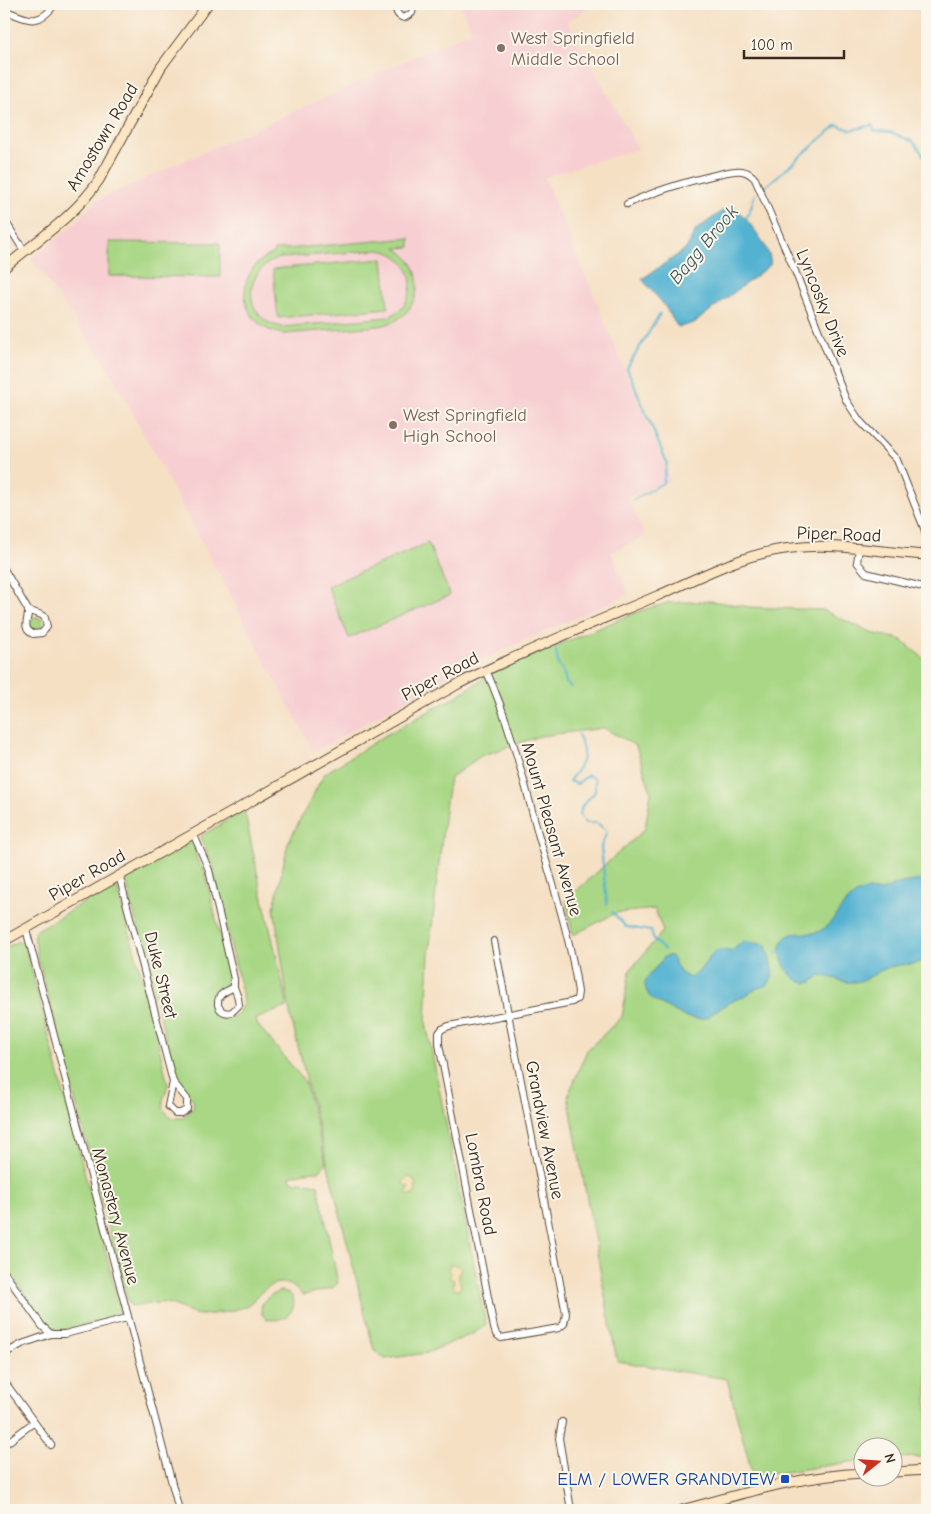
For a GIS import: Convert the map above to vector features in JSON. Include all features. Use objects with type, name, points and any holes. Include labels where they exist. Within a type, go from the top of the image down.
[{"type":"main road","name":"Amostown Road","points":[[4,268],[69,215],[89,194],[103,173],[161,67],[208,4]]},
{"type":"main road","name":"Piper Road","points":[[4,941],[430,699],[486,670],[726,566],[780,549],[800,547],[824,546],[926,555]]},
{"type":"main road","points":[[904,1471],[927,1470]]},
{"type":"main road","points":[[682,1510],[780,1483],[827,1475],[854,1474]]},
{"type":"street","points":[[4,10],[36,20],[43,17],[55,4]]},
{"type":"street","points":[[398,4],[397,14],[400,17],[406,18],[412,12],[411,4]]},
{"type":"street","name":"Lyncosky Drive","points":[[627,204],[666,188],[733,171],[744,171],[755,178],[846,400],[859,420],[897,460],[924,528],[926,555]]},
{"type":"street","points":[[4,219],[24,250]]},
{"type":"street","points":[[859,549],[857,562],[866,573],[927,588]]},
{"type":"street","points":[[4,569],[28,610]]},
{"type":"street","name":"Mount Pleasant Avenue","points":[[486,670],[497,696],[519,764],[564,923],[578,990],[577,999],[569,1003],[507,1015]]},
{"type":"street","points":[[193,833],[209,870],[234,979],[234,987]]},
{"type":"street","name":"Duke Street","points":[[119,875],[173,1082],[187,1099],[187,1109],[181,1113],[175,1113],[168,1106],[173,1082]]},
{"type":"street","name":"Monastery Avenue","points":[[26,929],[179,1510]]},
{"type":"street","name":"Grandview Avenue","points":[[494,941],[566,1314],[564,1324],[550,1330],[499,1338]]},
{"type":"street","name":"Lombra Road","points":[[499,1338],[494,1328],[439,1044],[439,1033],[445,1027],[507,1015]]},
{"type":"street","points":[[4,1272],[42,1326],[51,1334]]},
{"type":"street","points":[[4,1354],[22,1344],[51,1334],[65,1334],[127,1318]]},
{"type":"street","points":[[4,1381],[51,1445]]},
{"type":"street","points":[[4,1445],[34,1422]]},
{"type":"street","points":[[562,1422],[559,1438],[571,1510]]},
{"type":"shaded area","name":"West Springfield High School","points":[[461,4],[595,4],[567,21],[638,149],[544,177],[671,480],[628,497],[645,537],[611,552],[628,594],[458,670],[314,752],[109,369],[31,258],[68,230],[96,201],[472,31]]},
{"type":"green space","points":[[410,238],[410,247],[396,248],[407,257],[414,269],[417,281],[416,293],[412,304],[404,314],[393,322],[379,326],[284,334],[268,329],[257,321],[249,310],[245,298],[246,285],[251,272],[260,261],[274,253],[274,250]],"holes":[[[379,250],[392,254],[401,260],[408,269],[411,280],[410,291],[406,301],[399,310],[388,317],[283,327],[270,323],[260,315],[254,305],[253,283],[258,273],[267,264],[280,258]]]},
{"type":"green space","points":[[109,242],[220,243],[220,277],[109,276]]},
{"type":"green space","points":[[383,259],[388,308],[278,318],[273,269]]},
{"type":"green space","points":[[428,543],[450,595],[349,638],[327,586]]},
{"type":"green space","points":[[710,601],[751,607],[823,610],[871,633],[900,639],[927,661],[927,1457],[904,1458],[904,1436],[854,1436],[854,1461],[753,1477],[727,1379],[617,1361],[568,1096],[587,1050],[622,1017],[630,970],[663,931],[655,909],[616,913],[573,935],[566,900],[645,829],[651,792],[636,746],[604,728],[540,736],[481,756],[450,778],[429,954],[426,1023],[486,1325],[474,1333],[427,1353],[385,1359],[374,1350],[290,1014],[274,908],[288,843],[324,774],[384,736],[457,696],[495,671],[640,611],[667,603]]},
{"type":"green space","points":[[33,617],[39,617],[43,624],[39,631],[33,631],[29,627],[29,621]]},
{"type":"green space","points":[[243,811],[287,1002],[286,1007],[256,1019],[257,1024],[305,1082],[326,1163],[319,1171],[304,1172],[290,1176],[290,1179],[318,1185],[338,1283],[333,1288],[304,1295],[288,1284],[273,1284],[246,1306],[231,1311],[211,1314],[196,1315],[175,1305],[165,1303],[131,1306],[128,1301],[37,955],[34,933],[110,887],[114,886],[117,888],[146,991],[168,1085],[163,1100],[163,1109],[172,1118],[183,1118],[193,1108],[194,1101],[176,1079],[126,879],[129,875],[188,842],[193,843],[197,861],[204,869],[230,978],[229,985],[215,994],[215,1009],[226,1017],[237,1015],[243,1004],[242,993],[212,866],[201,836]]},
{"type":"green space","points":[[19,941],[22,942],[26,949],[120,1308],[119,1315],[116,1317],[59,1331],[51,1329],[47,1325],[4,1266],[4,948]]},
{"type":"green space","points":[[280,1291],[287,1292],[292,1296],[293,1308],[284,1318],[276,1320],[266,1319],[262,1314],[261,1304],[271,1295]]},
{"type":"sand","points":[[408,1176],[416,1184],[415,1194],[410,1196],[406,1194],[409,1187],[404,1185],[403,1182]]},
{"type":"sand","points":[[451,1264],[457,1265],[461,1269],[458,1274],[461,1287],[458,1290],[453,1288],[454,1280],[449,1278],[451,1273],[448,1268]]},
{"type":"water","points":[[733,207],[751,225],[763,242],[770,259],[770,265],[694,323],[680,327],[677,326],[664,305],[642,279],[686,249],[696,230],[726,208]]},
{"type":"water","points":[[923,880],[927,882],[927,957],[920,962],[889,967],[860,981],[851,982],[820,975],[811,982],[802,982],[786,969],[781,949],[782,943],[789,935],[815,933],[825,928],[847,902],[861,891],[881,891],[897,884]]},
{"type":"water","points":[[743,941],[766,945],[773,971],[768,985],[735,1000],[707,1018],[698,1019],[685,1017],[652,999],[647,993],[645,981],[665,956],[671,956],[681,973],[690,978],[698,972],[715,952],[721,950],[732,951]]},
{"type":"waterway","name":"Bagg Brook","points":[[766,186],[837,125],[851,130],[873,125],[874,131],[890,132],[914,142],[927,160]]},
{"type":"waterway","name":"Bagg Brook","points":[[745,219],[749,214],[755,194]]},
{"type":"waterway","name":"Bagg Brook","points":[[633,500],[663,483],[667,463],[627,368],[660,314]]},
{"type":"waterway","name":"Bagg Brook","points":[[556,650],[558,664],[564,674],[566,683],[571,687]]},
{"type":"waterway","name":"Bagg Brook","points":[[578,735],[583,749],[582,760],[578,770],[569,781],[577,784],[588,775],[595,779],[595,792],[582,806],[580,814],[585,823],[597,823],[607,831],[601,847],[607,904]]},
{"type":"waterway","name":"Bagg Brook","points":[[612,912],[626,927],[651,931],[654,940],[664,950]]},
{"type":"waterway","name":"Bagg Brook","points":[[776,953],[784,952]]},
{"type":"place","name":"West Springfield Middle School","points":[[501,48]]},
{"type":"place","name":"West Springfield High School","points":[[393,425]]},
{"type":"place","name":"ELM / LOWER GRANDVIEW","points":[[785,1479]]}]
